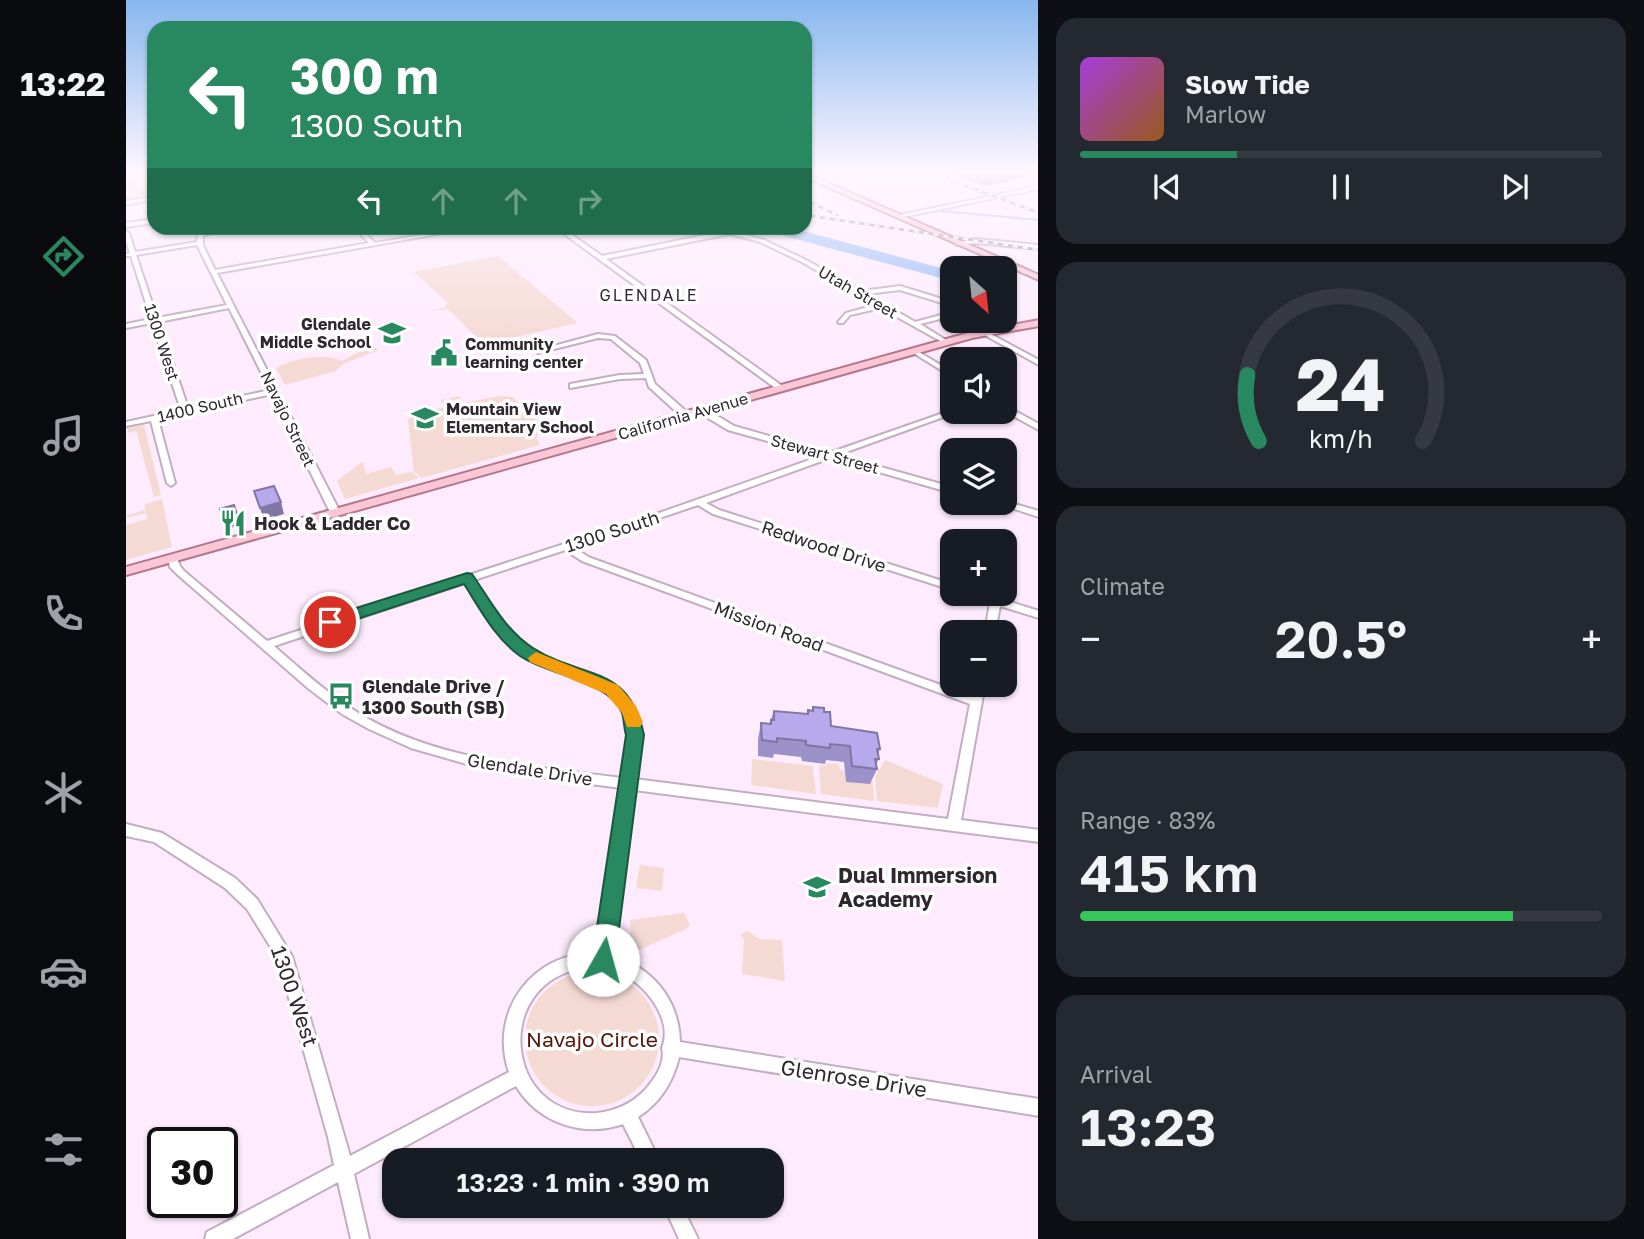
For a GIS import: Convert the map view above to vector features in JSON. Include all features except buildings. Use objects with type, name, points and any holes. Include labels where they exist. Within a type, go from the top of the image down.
[{"type":"main road","points":[[930,228],[1038,276]]},
{"type":"main road","name":"California Avenue","points":[[1017,326],[1038,323]]},
{"type":"main road","name":"California Avenue","points":[[126,571],[979,333]]},
{"type":"street","name":"1300 West","points":[[126,233],[129,254],[155,320],[185,411]]},
{"type":"street","points":[[129,254],[200,243],[200,235]]},
{"type":"street","points":[[364,235],[373,244]]},
{"type":"street","points":[[213,272],[427,235]]},
{"type":"street","points":[[569,235],[781,388]]},
{"type":"street","name":"Utah Street","points":[[601,258],[715,235]]},
{"type":"street","name":"Utah Street","points":[[740,235],[767,243],[863,293],[880,306],[946,342]]},
{"type":"street","points":[[962,242],[1038,247]]},
{"type":"street","name":"Navajo Street","points":[[200,243],[335,512]]},
{"type":"street","points":[[863,293],[900,288],[940,300]]},
{"type":"street","points":[[126,326],[232,306]]},
{"type":"street","points":[[841,322],[848,314],[880,306]]},
{"type":"street","points":[[914,324],[940,317]]},
{"type":"street","points":[[985,333],[1038,363]]},
{"type":"street","points":[[538,351],[608,335],[643,362],[655,389],[685,415]]},
{"type":"street","points":[[914,351],[940,367]]},
{"type":"street","points":[[573,386],[620,377],[648,376]]},
{"type":"street","name":"1400 South","points":[[126,424],[275,391]]},
{"type":"street","name":"Stewart Street","points":[[701,410],[728,427],[940,487]]},
{"type":"street","points":[[1017,415],[1038,428]]},
{"type":"street","name":"1300 South","points":[[265,645],[698,502],[940,417]]},
{"type":"street","points":[[154,418],[172,483]]},
{"type":"street","name":"Redwood Drive","points":[[698,502],[716,512],[940,583]]},
{"type":"street","points":[[1017,508],[1038,514]]},
{"type":"street","name":"Mission Road","points":[[566,546],[585,559],[976,702]]},
{"type":"street","name":"Glendale Drive","points":[[173,558],[175,567],[181,573],[346,711],[415,745],[491,766],[1038,836]]},
{"type":"street","points":[[467,578],[501,628],[526,652],[545,663],[612,689],[626,705],[633,719],[635,735],[626,783],[603,960]]},
{"type":"street","points":[[1011,606],[1038,615]]},
{"type":"street","points":[[954,824],[977,697]]},
{"type":"street","name":"1300 West","points":[[126,830],[157,837],[230,883],[252,904],[270,929],[285,956],[296,987],[345,1168],[360,1239]]},
{"type":"street","points":[[576,960],[603,960],[626,967],[656,993],[667,1019],[670,1048],[667,1066],[648,1100],[628,1115],[597,1124],[570,1121],[545,1108],[520,1075],[514,1032],[520,1010],[530,990],[550,971],[576,960]]},
{"type":"street","name":"Glenrose Drive","points":[[670,1048],[1038,1108]]},
{"type":"street","points":[[214,1239],[520,1075]]},
{"type":"street","points":[[628,1115],[644,1148]]},
{"type":"street","points":[[679,1218],[689,1239]]},
{"type":"green space","points":[[498,256],[578,323],[483,344],[448,309],[429,311],[449,304],[414,272]]},
{"type":"green space","points":[[378,350],[343,364],[336,371],[285,385],[276,368],[309,358],[327,357],[342,361],[361,351]]},
{"type":"green space","points":[[459,396],[464,403],[499,396],[513,397],[530,416],[539,421],[537,440],[540,445],[422,478],[414,472],[408,419],[416,414],[445,407],[441,400]]},
{"type":"green space","points":[[144,425],[161,495],[154,497],[136,431],[128,433],[127,428]]},
{"type":"green space","points":[[363,461],[366,474],[391,467],[396,475],[412,472],[419,478],[345,499],[337,481]]},
{"type":"green space","points":[[162,499],[172,547],[126,560],[126,525],[147,519],[146,513],[127,518],[127,515],[145,510],[145,504]]},
{"type":"green space","points":[[752,759],[813,766],[816,794],[751,785]]},
{"type":"green space","points":[[885,760],[943,784],[938,808],[877,801],[875,777]]},
{"type":"green space","points":[[826,763],[839,764],[840,770],[844,770],[846,781],[870,784],[872,775],[874,801],[821,794],[819,769],[820,765],[827,766]]},
{"type":"green space","points":[[640,865],[664,868],[662,891],[636,888]]},
{"type":"green space","points":[[684,913],[690,925],[686,929],[639,950],[631,941],[630,920]]},
{"type":"green space","points":[[748,931],[759,939],[782,940],[785,981],[742,974],[744,940],[741,936]]},
{"type":"green space","name":"Navajo Circle","points":[[592,972],[617,977],[639,992],[654,1014],[659,1039],[654,1064],[639,1086],[617,1101],[592,1106],[567,1101],[545,1086],[530,1064],[525,1039],[530,1014],[545,992],[567,977]]},
{"type":"water","points":[[812,233],[940,268],[940,278],[781,235]]},
{"type":"railway","points":[[891,228],[1038,250]]},
{"type":"slow traffic","points":[[536,658],[612,689],[630,711],[634,722]]},
{"type":"place","name":"Glendale Middle School","points":[[392,333]]},
{"type":"place","name":"Community learning center","points":[[444,353]]},
{"type":"place","name":"Mountain View Elementary School","points":[[425,418]]},
{"type":"place","name":"Hook & Ladder Co","points":[[233,523]]},
{"type":"place","name":"Glendale Drive / 1300 South (SB)","points":[[341,696]]},
{"type":"place","name":"Dual Immersion Academy","points":[[817,887]]},
{"type":"district","name":"GLENDALE","points":[[649,295]]},
{"type":"route","points":[[330,622],[467,578],[501,628],[526,652],[545,663],[603,684],[620,696],[630,711],[635,735],[626,783],[603,960]]}]
